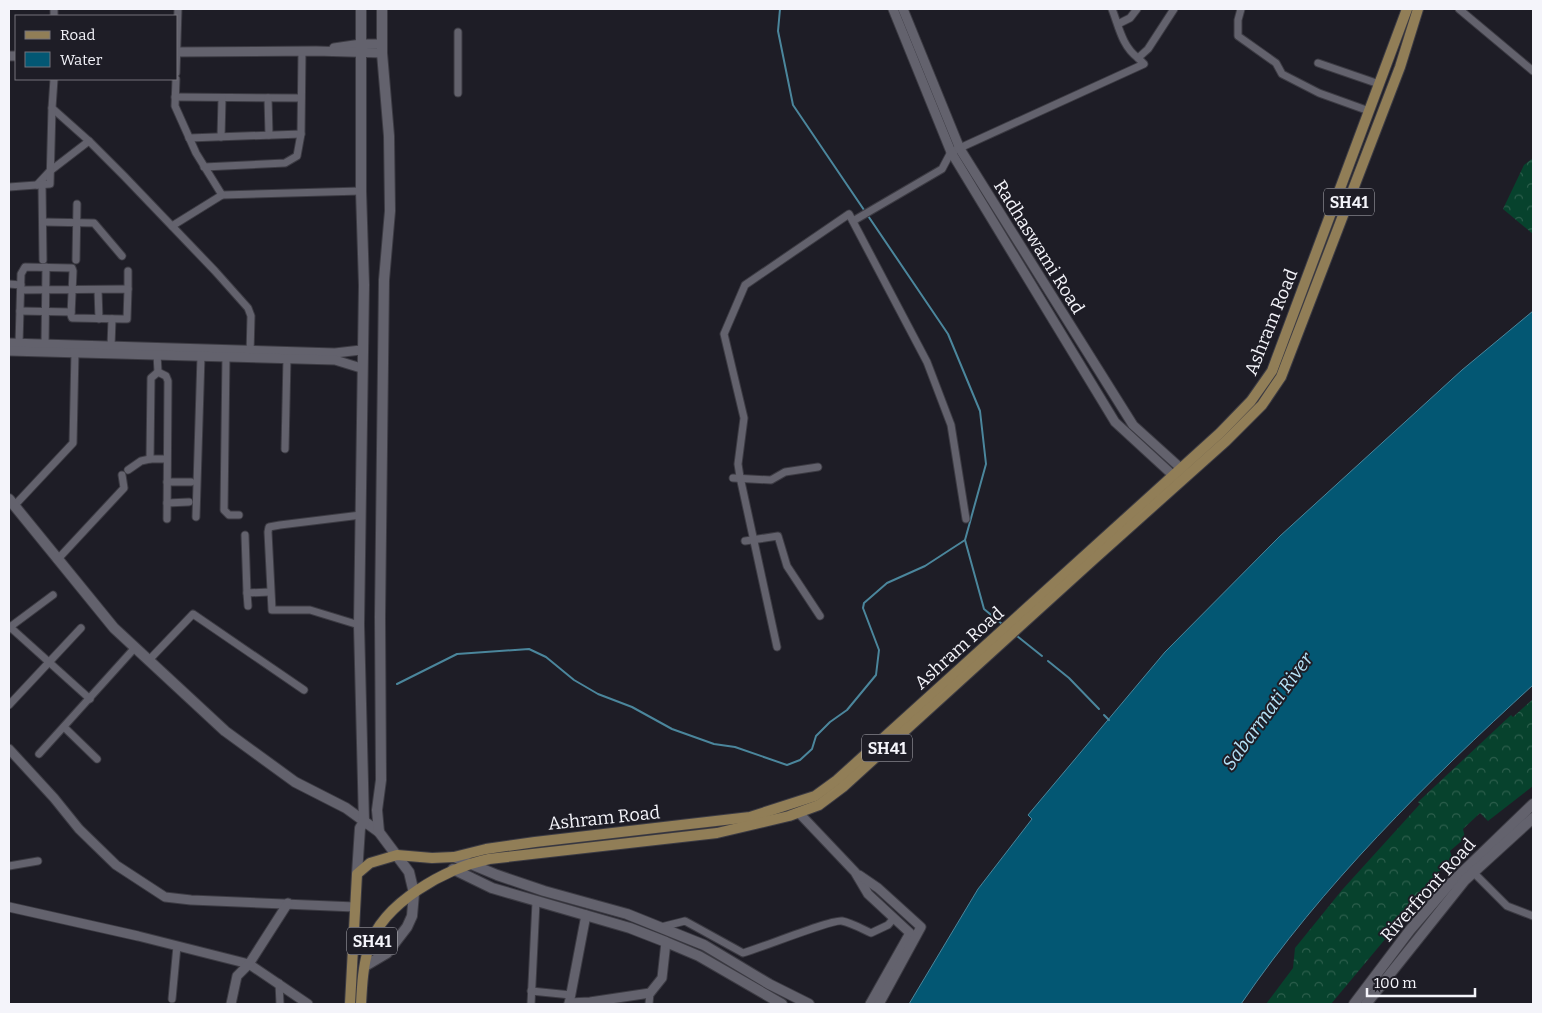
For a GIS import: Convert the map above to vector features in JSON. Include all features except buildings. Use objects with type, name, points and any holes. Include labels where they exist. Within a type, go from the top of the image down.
[{"type":"main road","points":[[350,1004],[357,874],[362,825],[359,625],[361,368],[364,285],[361,191],[361,9]]},
{"type":"main road","points":[[379,832],[377,810],[381,780],[380,617],[384,280],[390,211],[389,136],[382,48],[382,9]]},
{"type":"main road","name":"Ashram Road","points":[[1268,388],[1272,371],[1407,9]]},
{"type":"main road","name":"Ashram Road","points":[[361,1004],[369,946],[379,925],[414,893],[453,869],[472,862],[534,853],[717,834],[797,808],[837,780],[1185,472],[1220,433],[1281,377],[1400,67],[1418,9]]},
{"type":"main road","points":[[11,504],[114,628],[226,731],[295,782],[346,808],[362,825]]},
{"type":"main road","points":[[11,504],[105,627],[222,736],[292,786],[362,825],[379,832],[397,855],[409,872],[414,893],[412,916],[407,927],[387,953],[365,966]]},
{"type":"main road","name":"Riverfront Road","points":[[1354,1004],[1410,930],[1447,887],[1533,804]]},
{"type":"main road","name":"Ashram Road","points":[[357,874],[370,863],[397,855],[432,858],[454,857],[486,849],[535,842],[716,822],[797,808]]},
{"type":"main road","name":"Riverfront Road","points":[[1366,1004],[1473,872],[1533,818]]},
{"type":"main road","points":[[454,857],[472,862],[497,875],[627,914],[666,929],[704,945],[769,984],[810,1004]]},
{"type":"main road","points":[[453,869],[492,888],[586,915],[666,942],[698,956],[782,1004]]},
{"type":"street","name":"Radhaswami Road","points":[[893,9],[955,150],[1115,422],[1177,479]]},
{"type":"street","name":"Radhaswami Road","points":[[903,9],[955,150],[1133,425],[1185,472]]},
{"type":"street","points":[[853,221],[942,169],[955,150],[1144,64],[1128,51],[1112,9]]},
{"type":"street","points":[[1118,24],[1130,18],[1137,9]]},
{"type":"street","points":[[1138,58],[1148,49],[1174,9]]},
{"type":"street","points":[[1241,9],[1238,20],[1238,36],[1276,63],[1282,74],[1319,93],[1369,111]]},
{"type":"street","points":[[1459,9],[1533,71]]},
{"type":"street","points":[[458,32],[458,93]]},
{"type":"street","points":[[178,52],[316,51],[382,48]]},
{"type":"street","points":[[204,167],[284,163],[297,156],[301,134],[302,51]]},
{"type":"street","points":[[1318,63],[1379,84]]},
{"type":"street","points":[[50,171],[54,80]]},
{"type":"street","points":[[176,80],[174,106],[204,167],[222,195]]},
{"type":"street","points":[[175,97],[301,98]]},
{"type":"street","points":[[221,137],[222,98]]},
{"type":"street","points":[[268,98],[269,135]]},
{"type":"street","points":[[52,108],[89,141],[172,226],[248,308],[251,316],[250,354]]},
{"type":"street","points":[[189,138],[301,134]]},
{"type":"street","points":[[45,344],[46,290],[43,222],[39,185],[50,171],[89,141]]},
{"type":"street","points":[[9,187],[39,185]]},
{"type":"street","points":[[172,226],[222,195],[361,191]]},
{"type":"street","points":[[76,260],[77,204]]},
{"type":"street","points":[[777,647],[755,539],[736,478],[744,418],[724,334],[745,285],[849,214],[927,362],[951,425],[966,519]]},
{"type":"street","points":[[43,222],[94,223],[122,256]]},
{"type":"street","points":[[19,344],[23,268],[45,264],[72,268],[71,312],[73,319],[123,319],[128,316],[128,271]]},
{"type":"street","points":[[9,284],[46,290],[128,289]]},
{"type":"street","points":[[98,290],[99,319]]},
{"type":"street","points":[[20,311],[71,312]]},
{"type":"street","points":[[111,346],[112,319]]},
{"type":"street","points":[[9,343],[111,346],[335,360],[361,368]]},
{"type":"street","points":[[9,351],[226,356],[335,353],[362,350]]},
{"type":"street","points":[[11,504],[73,443],[75,352]]},
{"type":"street","points":[[157,354],[158,372]]},
{"type":"street","points":[[196,517],[201,356]]},
{"type":"street","points":[[226,356],[224,510],[229,515],[238,515]]},
{"type":"street","points":[[285,449],[287,358]]},
{"type":"street","points":[[158,372],[166,376],[168,381],[167,519]]},
{"type":"street","points":[[150,459],[151,378],[158,372]]},
{"type":"street","points":[[128,470],[141,461],[167,458]]},
{"type":"street","points":[[736,478],[771,480],[785,472],[818,467]]},
{"type":"street","points":[[57,560],[124,488],[122,475]]},
{"type":"street","points":[[166,482],[191,482]]},
{"type":"street","points":[[167,502],[190,502]]},
{"type":"street","points":[[359,625],[310,610],[274,611],[271,607],[270,592],[269,527],[361,515]]},
{"type":"street","points":[[245,535],[248,606]]},
{"type":"street","points":[[745,541],[778,536],[791,572],[801,590],[806,591],[820,616]]},
{"type":"street","points":[[247,593],[270,592]]},
{"type":"street","points":[[53,595],[10,628],[90,699]]},
{"type":"street","points":[[149,660],[193,614],[304,690]]},
{"type":"street","points":[[9,705],[81,628]]},
{"type":"street","points":[[39,754],[131,652]]},
{"type":"street","points":[[64,727],[97,759]]},
{"type":"street","points":[[9,749],[54,798],[79,829],[116,866],[165,897],[191,900],[355,906]]},
{"type":"street","points":[[797,808],[854,872],[868,894],[910,933],[870,1004]]},
{"type":"street","points":[[9,866],[38,861]]},
{"type":"street","points":[[854,872],[878,888],[921,927],[879,1004]]},
{"type":"street","points":[[1473,872],[1507,906],[1533,916]]},
{"type":"street","points":[[531,1004],[536,902]]},
{"type":"street","points":[[231,1004],[237,976],[249,964],[288,904]]},
{"type":"street","points":[[9,907],[249,964],[308,1004]]},
{"type":"street","points":[[570,1001],[586,915]]},
{"type":"street","points":[[666,929],[685,921],[743,953],[764,948],[828,922],[840,920],[871,932],[888,925],[894,918]]},
{"type":"street","points":[[649,1004],[650,993],[662,978],[666,942]]},
{"type":"street","points":[[172,999],[178,946]]},
{"type":"street","points":[[279,983],[280,1004]]},
{"type":"street","points":[[532,991],[570,1001],[590,1002],[650,993]]},
{"type":"green space","points":[[1533,158],[1533,234],[1503,209],[1524,165]]},
{"type":"green space","points":[[1533,699],[1533,786],[1488,821],[1480,813],[1463,829],[1465,838],[1450,851],[1452,857],[1438,873],[1437,877],[1331,1004],[1266,1004],[1293,968],[1295,948],[1342,890],[1420,804],[1418,802],[1511,715],[1513,717]]},
{"type":"water","name":"Sabarmati River","points":[[1533,311],[1533,685],[1415,797],[1341,876],[1272,960],[1241,1004],[909,1004],[978,889],[1032,819],[1028,815],[1165,652],[1280,536],[1462,370]]},
{"type":"waterway","points":[[780,9],[778,31],[793,105],[948,334],[980,411],[986,464],[965,540],[984,609],[1002,624]]},
{"type":"waterway","points":[[397,684],[457,654],[529,649],[546,657],[574,680],[598,694],[632,707],[672,729],[714,744],[735,747],[787,765],[800,760],[812,749],[816,736],[830,722],[847,710],[876,675],[879,650],[863,608],[864,603],[887,583],[925,566],[965,540]]},
{"type":"waterway","points":[[1017,636],[1042,656]]},
{"type":"waterway","points":[[1048,661],[1069,678],[1099,709]]},
{"type":"waterway","points":[[1104,715],[1109,720]]}]
